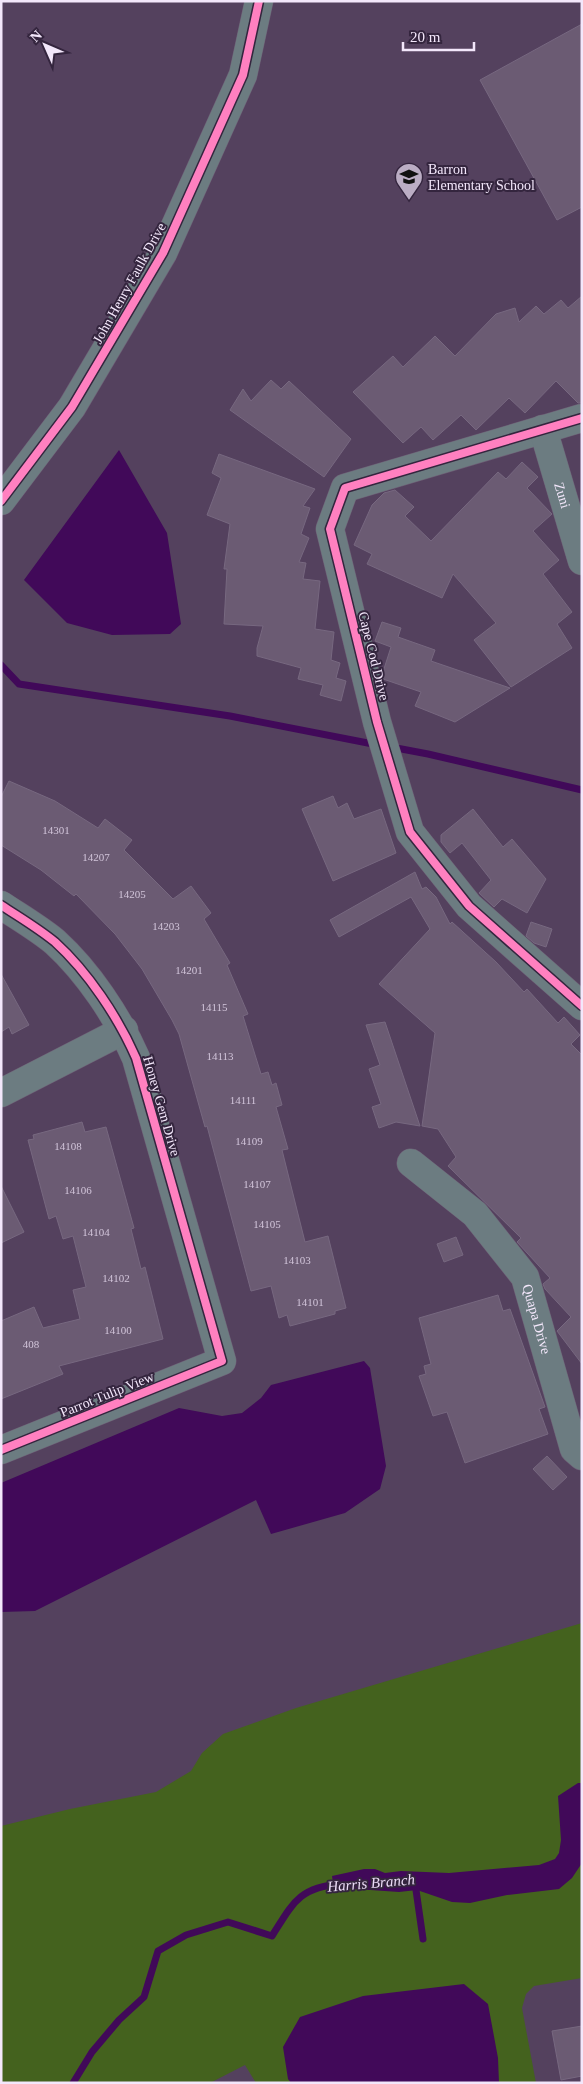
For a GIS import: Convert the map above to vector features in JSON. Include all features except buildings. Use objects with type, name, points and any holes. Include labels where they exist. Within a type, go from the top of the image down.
[{"type":"street","name":"John Henry Faulk Drive","points":[[1,502],[72,407],[163,253],[244,75],[260,1]]},
{"type":"street","name":"Cape Cod Drive","points":[[581,1005],[469,906],[410,832],[377,722],[330,529],[345,488],[582,418]]},
{"type":"street","name":"Zuni","points":[[542,430],[582,561]]},
{"type":"street","name":"Honey Gem Drive","points":[[1,905],[55,943],[81,969],[124,1030],[136,1058],[222,1361]]},
{"type":"street","points":[[1,1094],[124,1030]]},
{"type":"street","name":"Quapa Drive","points":[[412,1163],[475,1214],[525,1277],[574,1449],[582,1456]]},
{"type":"street","name":"Parrot Tulip View","points":[[1,1450],[222,1361]]},
{"type":"green space","points":[[582,1623],[582,1978],[534,1986],[526,1994],[522,2008],[536,2083],[256,2083],[245,2065],[210,2083],[1,2083],[1,1826],[70,1809],[156,1792],[191,1771],[202,1753],[223,1734],[296,1708]]},
{"type":"water","points":[[119,450],[167,533],[181,624],[170,634],[112,635],[67,623],[24,580]]},
{"type":"water","points":[[364,1361],[370,1368],[386,1466],[380,1489],[345,1513],[271,1534],[256,1500],[35,1611],[1,1612],[1,1483],[179,1408],[222,1416],[242,1413],[261,1398],[271,1385]]},
{"type":"water","points":[[578,1783],[582,1783],[582,1863],[572,1878],[559,1889],[507,1895],[470,1903],[452,1902],[417,1890],[399,1892],[345,1887],[334,1889],[332,1876],[364,1869],[375,1869],[385,1873],[401,1871],[449,1873],[539,1865],[555,1859],[559,1853],[561,1840],[558,1796]]},
{"type":"water","points":[[464,1984],[488,2004],[498,2058],[499,2083],[291,2083],[288,2079],[283,2047],[300,2017],[363,1996]]},
{"type":"waterway","points":[[1,665],[19,684],[230,716],[378,745]]},
{"type":"waterway","points":[[391,747],[582,790]]},
{"type":"waterway","points":[[415,1883],[423,1939]]},
{"type":"waterway","name":"Harris Branch","points":[[73,2083],[92,2052],[119,2020],[144,1997],[158,1951],[186,1935],[228,1922],[272,1936],[292,1906],[306,1893],[315,1889],[341,1884]]},
{"type":"cycle path","points":[[1,501],[72,407],[163,253],[243,75],[259,1]]},
{"type":"cycle path","points":[[582,418],[345,488],[330,529],[377,722],[410,832],[469,906],[582,1006]]},
{"type":"cycle path","points":[[1,905],[49,937],[67,954],[101,996],[129,1042],[136,1058],[222,1361],[1,1450]]},
{"type":"place","name":"Barron Elementary School","points":[[409,201]]}]
